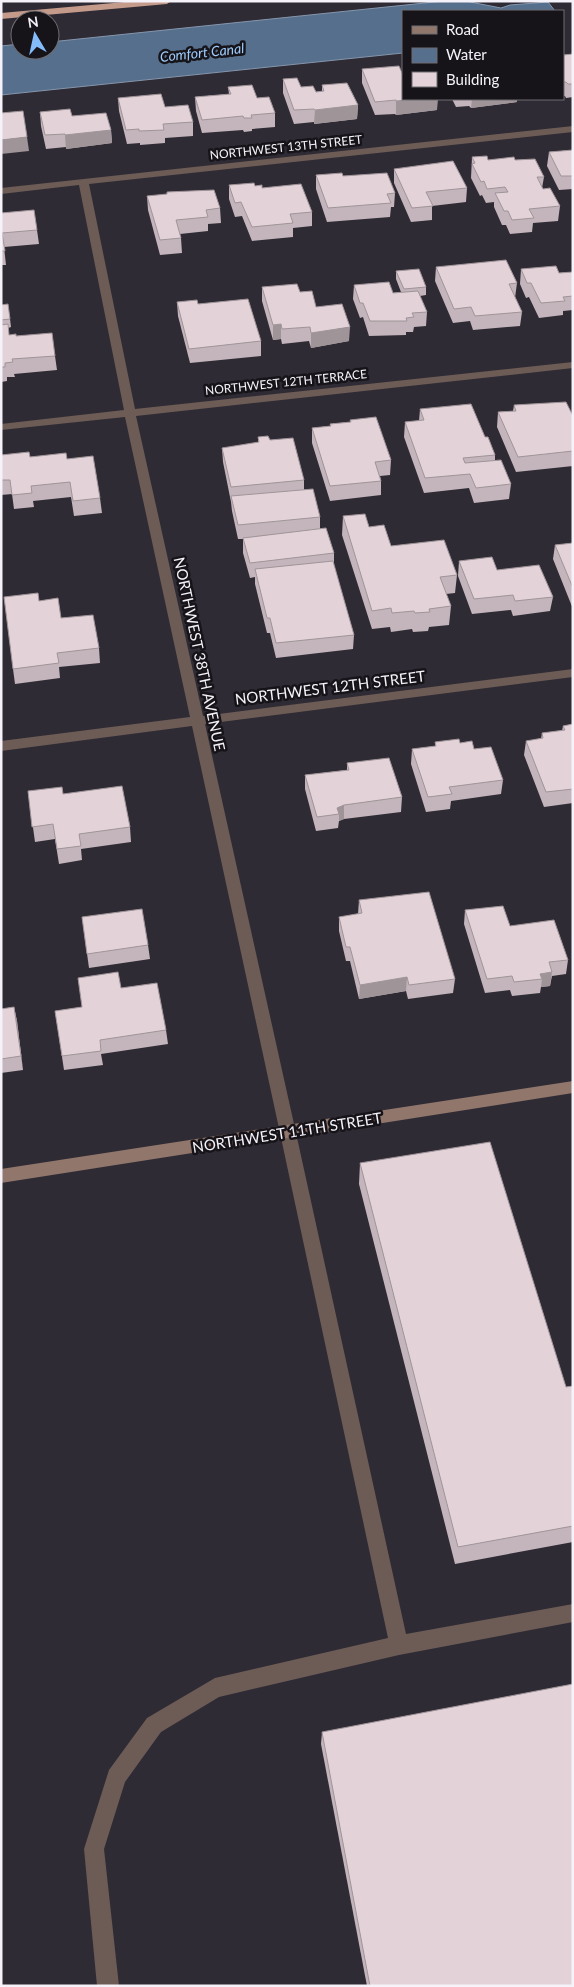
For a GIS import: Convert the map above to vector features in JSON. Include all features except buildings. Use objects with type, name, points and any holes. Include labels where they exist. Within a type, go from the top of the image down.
[{"type":"highway","points":[[1,16],[167,1]]},
{"type":"street","name":"NORTHWEST 13TH STREET","points":[[1,191],[573,129]]},
{"type":"street","name":"NORTHWEST 38TH AVENUE","points":[[83,181],[130,413],[398,1645]]},
{"type":"street","name":"NORTHWEST 12TH TERRACE","points":[[1,427],[573,365]]},
{"type":"street","name":"NORTHWEST 12TH STREET","points":[[1,746],[573,673]]},
{"type":"street","name":"NORTHWEST 11TH STREET","points":[[1,1176],[288,1133],[573,1087]]},
{"type":"street","points":[[108,1986],[94,1849],[116,1777],[154,1725],[215,1688],[398,1645],[573,1613]]},
{"type":"water","name":"Comfort Canal","points":[[444,1],[465,1],[501,8],[510,5],[548,2],[554,10],[402,10],[402,53],[1,95],[1,46],[10,45],[10,60],[60,60],[60,41]]}]
